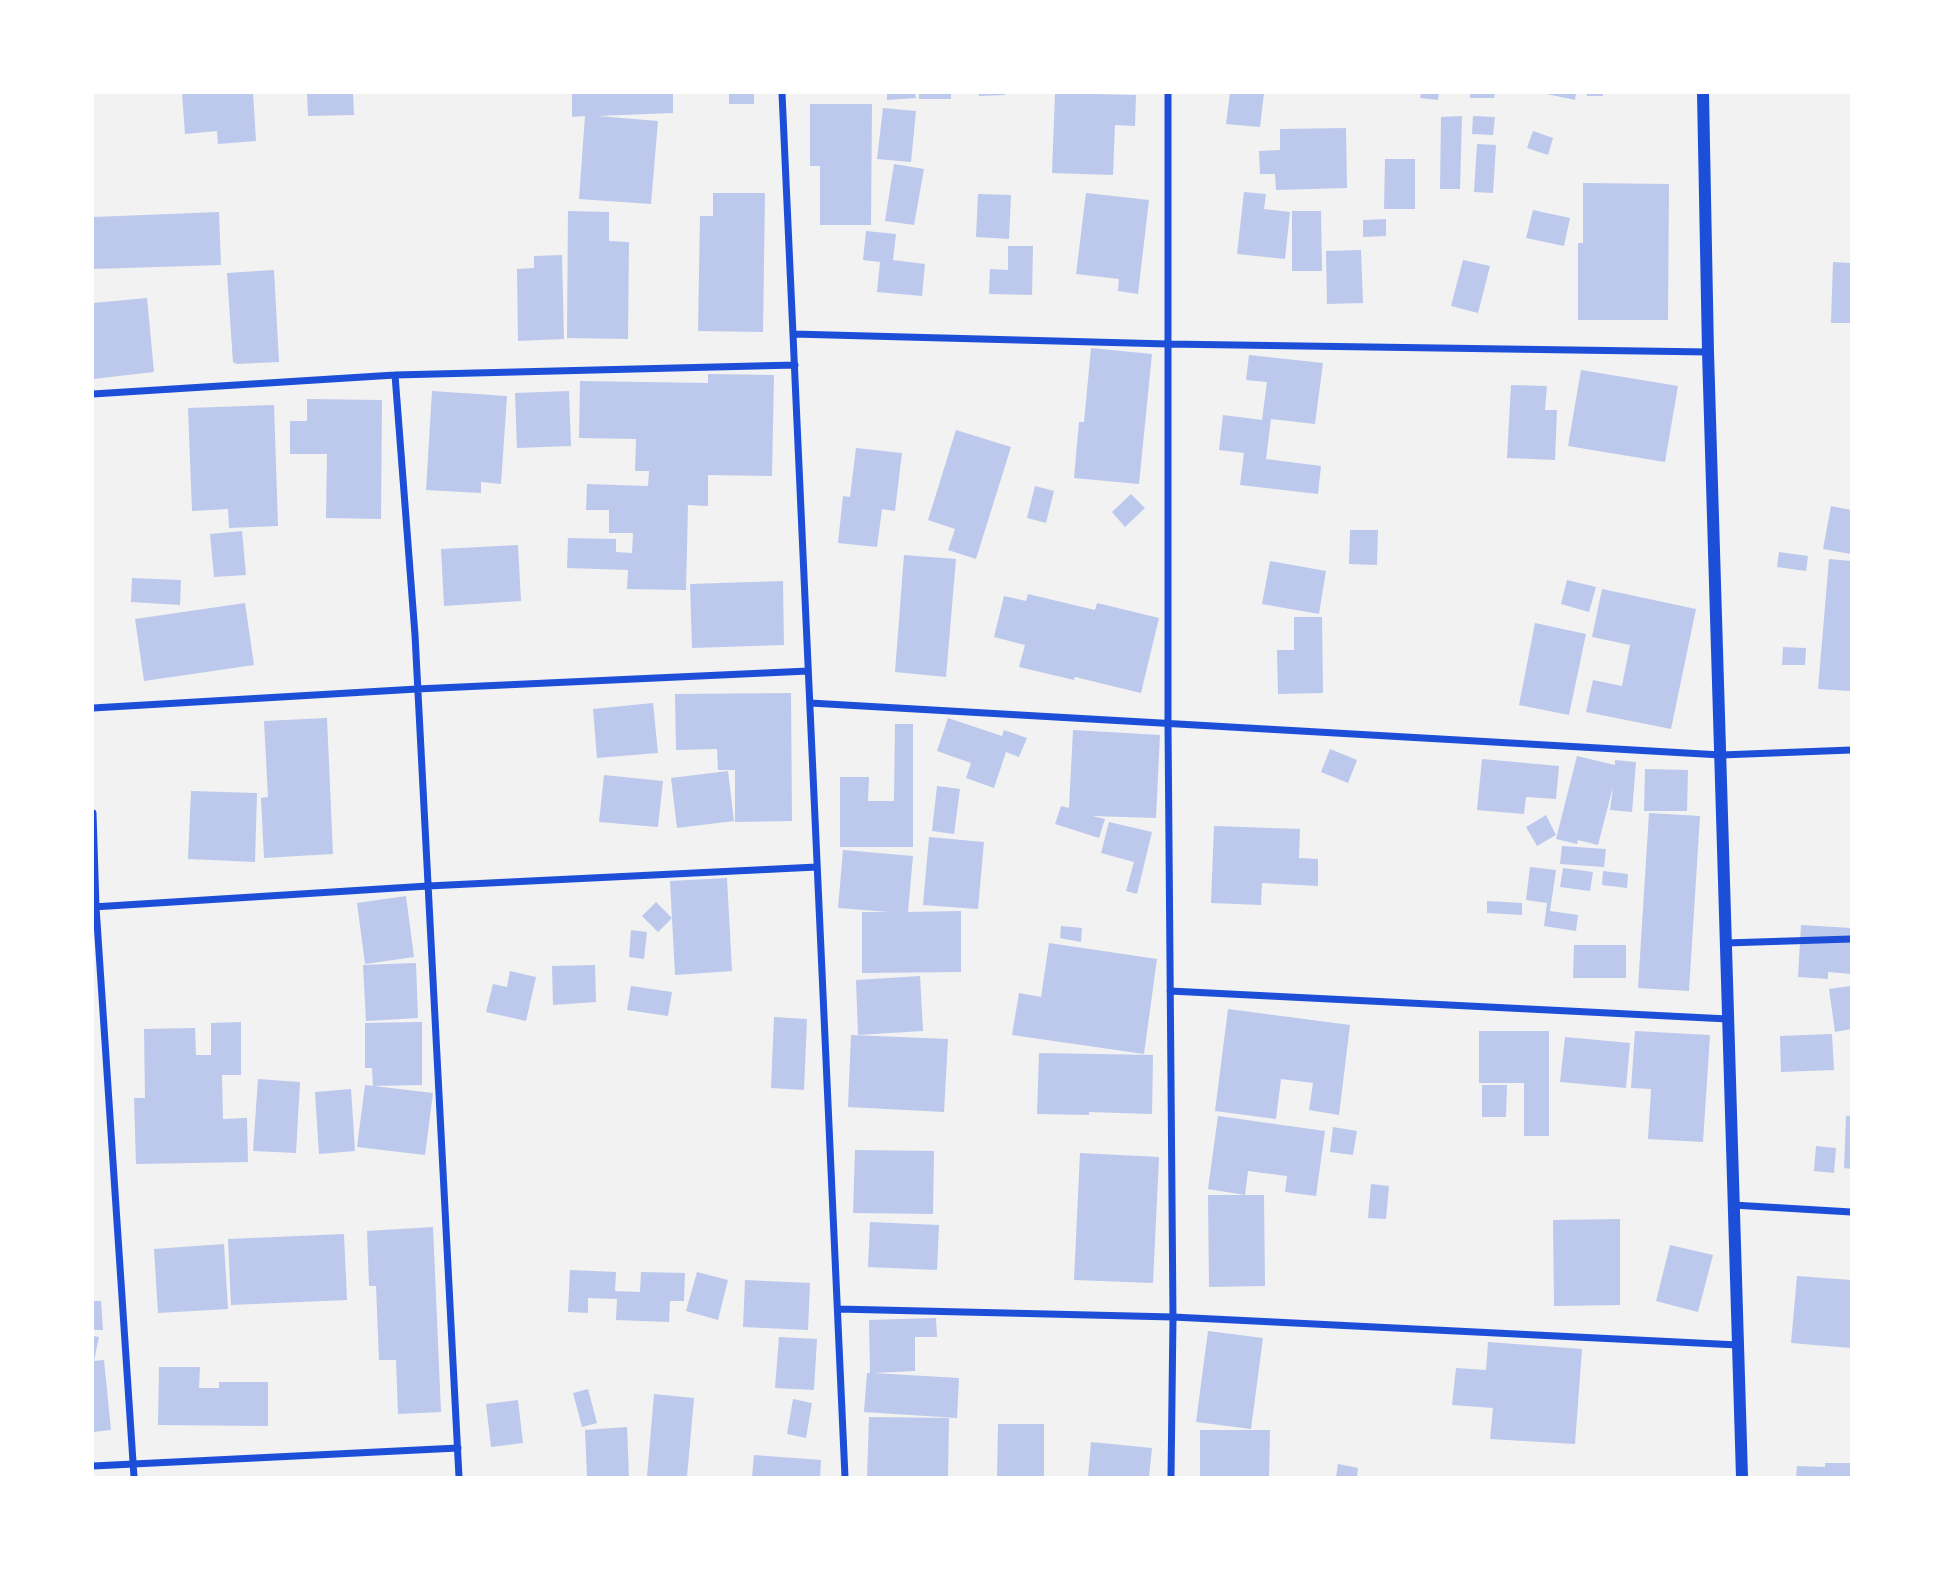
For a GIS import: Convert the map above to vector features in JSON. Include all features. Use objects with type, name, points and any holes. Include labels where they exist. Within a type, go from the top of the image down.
[{"type":"street","points":[[782,93],[845,1477]]},
{"type":"street","points":[[1168,93],[1168,724],[1173,1317],[1171,1477]]},
{"type":"street","points":[[1703,93],[1708,352],[1742,1477]]},
{"type":"street","points":[[793,334],[1168,344],[1708,352]]},
{"type":"street","points":[[93,394],[395,375],[794,365]]},
{"type":"street","points":[[395,375],[417,689],[459,1477]]},
{"type":"street","points":[[93,708],[417,689],[808,671]]},
{"type":"street","points":[[810,703],[1721,755],[1851,750]]},
{"type":"street","points":[[93,813],[94,907],[134,1477]]},
{"type":"street","points":[[94,907],[428,886],[817,867]]},
{"type":"street","points":[[1726,943],[1851,939]]},
{"type":"street","points":[[1170,991],[1728,1019]]},
{"type":"street","points":[[1733,1205],[1851,1212]]},
{"type":"street","points":[[838,1310],[1173,1317],[1738,1345]]},
{"type":"street","points":[[93,1466],[458,1448]]},
{"type":"building","points":[[182,93],[253,93],[256,141],[218,144],[217,131],[185,134]]},
{"type":"building","points":[[307,93],[353,93],[354,115],[308,116]]},
{"type":"building","points":[[572,93],[673,93],[673,113],[598,116],[658,121],[651,204],[579,199],[585,116],[572,117]]},
{"type":"building","points":[[729,93],[754,93],[754,104],[729,104]]},
{"type":"building","points":[[887,93],[915,93],[916,98],[887,100]]},
{"type":"building","points":[[919,93],[951,93],[951,99],[919,99]]},
{"type":"building","points":[[979,93],[1005,93],[1005,95],[979,96]]},
{"type":"building","points":[[1055,93],[1136,95],[1135,126],[1115,125],[1113,175],[1052,173]]},
{"type":"building","points":[[1230,93],[1264,93],[1260,127],[1226,124]]},
{"type":"building","points":[[1421,93],[1439,93],[1438,100],[1420,98]]},
{"type":"building","points":[[1470,93],[1495,93],[1494,98],[1470,98]]},
{"type":"building","points":[[1542,93],[1576,93],[1575,100]]},
{"type":"building","points":[[1587,93],[1603,93],[1603,96],[1587,96]]},
{"type":"building","points":[[810,104],[872,104],[871,225],[820,225],[820,166],[810,166]]},
{"type":"building","points":[[883,108],[916,111],[911,162],[877,159]]},
{"type":"building","points":[[1462,116],[1460,189],[1440,189],[1441,117]]},
{"type":"building","points":[[1473,116],[1495,117],[1493,135],[1472,134]]},
{"type":"building","points":[[1346,128],[1347,188],[1276,190],[1275,174],[1260,174],[1259,151],[1280,150],[1280,129]]},
{"type":"building","points":[[1533,131],[1553,138],[1548,155],[1527,148]]},
{"type":"building","points":[[1477,144],[1496,145],[1493,193],[1474,192]]},
{"type":"building","points":[[1385,159],[1415,159],[1415,209],[1384,209]]},
{"type":"building","points":[[894,164],[924,169],[914,225],[885,221]]},
{"type":"building","points":[[1583,183],[1669,184],[1668,320],[1578,320],[1578,243],[1583,243]]},
{"type":"building","points":[[1244,192],[1266,194],[1264,209],[1290,212],[1285,259],[1237,254]]},
{"type":"building","points":[[713,193],[765,193],[763,332],[698,331],[700,216],[713,216]]},
{"type":"building","points":[[1086,193],[1149,200],[1138,294],[1118,291],[1119,279],[1076,274]]},
{"type":"building","points":[[978,194],[1011,195],[1009,239],[976,237]]},
{"type":"building","points":[[1533,210],[1570,218],[1564,246],[1526,238]]},
{"type":"building","points":[[568,211],[609,212],[609,241],[629,242],[628,339],[567,338]]},
{"type":"building","points":[[1292,211],[1321,211],[1322,271],[1292,271]]},
{"type":"building","points":[[219,212],[221,265],[93,269],[93,217]]},
{"type":"building","points":[[1386,219],[1386,236],[1363,237],[1363,220]]},
{"type":"building","points":[[866,231],[896,234],[893,260],[925,264],[922,296],[877,292],[880,262],[863,260]]},
{"type":"building","points":[[1008,246],[1033,246],[1032,295],[989,294],[990,269],[1008,270]]},
{"type":"building","points":[[1361,250],[1363,303],[1327,304],[1326,251]]},
{"type":"building","points":[[562,255],[564,339],[518,341],[517,269],[534,268],[534,256]]},
{"type":"building","points":[[1463,260],[1490,266],[1478,313],[1451,306]]},
{"type":"building","points":[[1833,262],[1851,263],[1851,323],[1831,323]]},
{"type":"building","points":[[274,270],[279,362],[235,364],[227,273]]},
{"type":"building","points":[[147,298],[154,372],[93,379],[93,303]]},
{"type":"building","points":[[1091,348],[1152,354],[1139,484],[1074,478],[1079,422],[1084,422]]},
{"type":"building","points":[[1249,355],[1323,363],[1315,424],[1271,419],[1266,459],[1321,466],[1318,494],[1240,485],[1244,453],[1219,450],[1223,415],[1262,420],[1267,382],[1246,380]]},
{"type":"building","points":[[1581,370],[1678,386],[1665,462],[1568,446]]},
{"type":"building","points":[[708,374],[774,375],[772,476],[708,475],[708,506],[688,505],[686,590],[627,589],[628,570],[567,568],[568,538],[616,539],[616,552],[632,553],[633,533],[609,533],[609,510],[586,510],[587,484],[648,486],[649,471],[635,471],[636,439],[579,438],[580,381],[708,383]]},
{"type":"building","points":[[1511,385],[1547,386],[1545,410],[1557,410],[1555,460],[1507,458]]},
{"type":"building","points":[[432,391],[507,396],[501,484],[481,482],[481,493],[426,490]]},
{"type":"building","points":[[569,391],[571,446],[517,448],[515,393]]},
{"type":"building","points":[[307,399],[382,400],[381,519],[326,518],[327,454],[290,454],[290,421],[307,421]]},
{"type":"building","points":[[274,405],[278,526],[229,528],[228,509],[192,511],[188,408]]},
{"type":"building","points":[[956,430],[1011,447],[976,559],[948,550],[955,529],[928,520]]},
{"type":"building","points":[[856,448],[902,453],[895,511],[882,509],[877,547],[838,543],[843,496],[850,497]]},
{"type":"building","points":[[1035,486],[1054,491],[1046,523],[1027,518]]},
{"type":"building","points":[[1131,494],[1145,508],[1125,527],[1112,512]]},
{"type":"building","points":[[1831,506],[1851,510],[1851,554],[1823,549]]},
{"type":"building","points":[[1350,530],[1378,530],[1377,565],[1349,564]]},
{"type":"building","points":[[242,531],[246,575],[214,577],[210,534]]},
{"type":"building","points":[[518,545],[521,601],[444,606],[441,549]]},
{"type":"building","points":[[1779,552],[1808,556],[1806,571],[1777,567]]},
{"type":"building","points":[[904,555],[956,559],[946,677],[895,672]]},
{"type":"building","points":[[1829,559],[1851,561],[1851,691],[1818,689]]},
{"type":"building","points":[[1270,561],[1326,571],[1319,614],[1262,604]]},
{"type":"building","points":[[132,578],[181,580],[180,605],[131,602]]},
{"type":"building","points":[[1567,580],[1596,587],[1589,612],[1561,604]]},
{"type":"building","points":[[783,581],[784,645],[692,648],[690,584]]},
{"type":"building","points":[[1602,589],[1696,609],[1671,729],[1586,712],[1593,680],[1622,686],[1630,645],[1592,637]]},
{"type":"building","points":[[1028,594],[1095,610],[1097,603],[1159,618],[1141,693],[1019,667],[1025,645],[994,637],[1004,596],[1026,601]]},
{"type":"building","points":[[245,603],[254,665],[144,681],[135,619]]},
{"type":"building","points":[[1294,617],[1322,617],[1323,693],[1278,694],[1277,650],[1294,650]]},
{"type":"building","points":[[1535,623],[1586,634],[1569,715],[1519,705]]},
{"type":"building","points":[[1783,647],[1806,648],[1805,665],[1782,665]]},
{"type":"building","points":[[791,693],[792,821],[735,822],[735,770],[718,770],[717,749],[676,750],[675,694]]},
{"type":"building","points":[[653,703],[658,753],[597,758],[593,709]]},
{"type":"building","points":[[327,718],[333,854],[264,858],[261,798],[268,797],[264,721]]},
{"type":"building","points":[[948,718],[1002,736],[1004,730],[1027,738],[1019,757],[1006,752],[994,788],[966,778],[971,763],[937,751]]},
{"type":"building","points":[[895,724],[913,724],[913,847],[840,847],[840,777],[869,777],[868,801],[894,801]]},
{"type":"building","points":[[1073,730],[1160,735],[1156,818],[1092,816],[1105,819],[1099,838],[1055,824],[1061,806],[1069,808]]},
{"type":"building","points":[[1330,749],[1357,760],[1348,783],[1321,772]]},
{"type":"building","points":[[1577,756],[1615,765],[1615,760],[1636,762],[1632,812],[1610,810],[1613,787],[1598,845],[1578,840],[1577,844],[1556,839]]},
{"type":"building","points":[[1482,759],[1559,766],[1556,799],[1526,797],[1524,814],[1477,810]]},
{"type":"building","points":[[1645,769],[1688,770],[1687,811],[1644,811]]},
{"type":"building","points":[[728,771],[734,821],[677,828],[671,778]]},
{"type":"building","points":[[604,775],[663,781],[658,827],[599,822]]},
{"type":"building","points":[[937,786],[960,789],[954,834],[932,831]]},
{"type":"building","points":[[191,791],[257,793],[255,862],[188,859]]},
{"type":"building","points":[[1649,813],[1700,816],[1689,991],[1638,988]]},
{"type":"building","points":[[1546,815],[1556,835],[1537,846],[1526,827]]},
{"type":"building","points":[[1109,822],[1152,832],[1137,894],[1126,891],[1134,862],[1101,853]]},
{"type":"building","points":[[1214,826],[1300,829],[1299,858],[1318,859],[1318,886],[1262,883],[1261,905],[1211,903]]},
{"type":"building","points":[[929,837],[984,842],[978,909],[923,905]]},
{"type":"building","points":[[1562,846],[1606,849],[1604,867],[1560,864]]},
{"type":"building","points":[[843,850],[913,856],[908,912],[961,911],[961,972],[862,973],[862,912],[889,912],[838,908]]},
{"type":"building","points":[[1530,867],[1556,870],[1550,911],[1578,915],[1576,931],[1544,926],[1547,903],[1526,900]]},
{"type":"building","points":[[1563,868],[1593,872],[1590,891],[1560,887]]},
{"type":"building","points":[[1603,871],[1628,874],[1627,888],[1602,885]]},
{"type":"building","points":[[727,878],[732,971],[675,975],[670,881]]},
{"type":"building","points":[[406,896],[414,957],[365,964],[357,903]]},
{"type":"building","points":[[1487,901],[1522,903],[1522,915],[1487,913]]},
{"type":"building","points":[[656,902],[672,918],[658,932],[642,916]]},
{"type":"building","points":[[1801,925],[1851,928],[1851,974],[1828,972],[1828,979],[1798,977]]},
{"type":"building","points":[[1061,926],[1082,928],[1081,942],[1060,938]]},
{"type":"building","points":[[631,930],[647,932],[644,959],[629,957]]},
{"type":"building","points":[[1049,943],[1157,959],[1144,1054],[1012,1035],[1019,993],[1041,997]]},
{"type":"building","points":[[1574,945],[1626,945],[1626,978],[1573,978]]},
{"type":"building","points":[[416,963],[418,1018],[366,1021],[363,965]]},
{"type":"building","points":[[595,965],[596,1002],[553,1005],[552,966]]},
{"type":"building","points":[[510,971],[536,977],[526,1021],[486,1012],[493,984],[507,987]]},
{"type":"building","points":[[920,976],[923,1031],[858,1035],[856,980]]},
{"type":"building","points":[[631,986],[672,992],[668,1016],[627,1010]]},
{"type":"building","points":[[1851,986],[1851,1029],[1835,1032],[1829,989]]},
{"type":"building","points":[[1228,1009],[1350,1025],[1339,1115],[1309,1110],[1313,1083],[1281,1079],[1276,1119],[1215,1111]]},
{"type":"building","points":[[774,1017],[807,1019],[804,1090],[771,1088]]},
{"type":"building","points":[[241,1022],[241,1075],[222,1075],[223,1119],[247,1118],[248,1162],[136,1164],[134,1098],[145,1098],[144,1029],[195,1028],[196,1055],[211,1055],[211,1023]]},
{"type":"building","points":[[422,1022],[422,1085],[373,1086],[372,1068],[365,1068],[365,1023]]},
{"type":"building","points":[[1479,1031],[1549,1031],[1549,1136],[1524,1136],[1524,1083],[1479,1083]]},
{"type":"building","points":[[1635,1031],[1710,1035],[1703,1142],[1648,1139],[1651,1089],[1631,1088]]},
{"type":"building","points":[[1832,1034],[1834,1070],[1781,1072],[1780,1036]]},
{"type":"building","points":[[851,1035],[948,1039],[944,1112],[848,1107]]},
{"type":"building","points":[[1565,1037],[1630,1043],[1626,1088],[1560,1082]]},
{"type":"building","points":[[1039,1053],[1153,1055],[1152,1114],[1037,1114]]},
{"type":"building","points":[[258,1079],[300,1082],[296,1153],[253,1151]]},
{"type":"building","points":[[365,1085],[433,1093],[425,1155],[357,1147]]},
{"type":"building","points":[[1482,1085],[1507,1085],[1506,1117],[1482,1117]]},
{"type":"building","points":[[351,1089],[355,1151],[319,1154],[315,1092]]},
{"type":"building","points":[[1218,1116],[1325,1131],[1316,1196],[1285,1192],[1287,1176],[1248,1171],[1245,1195],[1208,1189]]},
{"type":"building","points":[[1846,1116],[1851,1116],[1851,1169],[1844,1168]]},
{"type":"building","points":[[1333,1127],[1357,1131],[1353,1155],[1330,1152]]},
{"type":"building","points":[[1816,1146],[1836,1148],[1834,1173],[1814,1171]]},
{"type":"building","points":[[855,1150],[934,1151],[933,1214],[853,1213]]},
{"type":"building","points":[[1080,1153],[1159,1157],[1153,1283],[1074,1280]]},
{"type":"building","points":[[1371,1184],[1389,1186],[1386,1219],[1368,1218]]},
{"type":"building","points":[[1208,1195],[1264,1195],[1265,1286],[1209,1287]]},
{"type":"building","points":[[1620,1219],[1620,1305],[1554,1306],[1553,1220]]},
{"type":"building","points":[[870,1222],[939,1225],[937,1270],[868,1267]]},
{"type":"building","points":[[433,1227],[441,1412],[398,1414],[396,1360],[379,1360],[376,1286],[369,1286],[367,1231]]},
{"type":"building","points":[[344,1234],[347,1300],[231,1305],[228,1239]]},
{"type":"building","points":[[224,1244],[228,1309],[158,1313],[154,1249]]},
{"type":"building","points":[[1670,1245],[1713,1255],[1698,1312],[1656,1301]]},
{"type":"building","points":[[570,1270],[616,1272],[615,1291],[640,1292],[641,1272],[685,1273],[684,1301],[670,1301],[669,1322],[616,1320],[617,1299],[588,1298],[588,1313],[568,1312]]},
{"type":"building","points":[[697,1272],[728,1280],[718,1320],[686,1311]]},
{"type":"building","points":[[1797,1276],[1851,1280],[1851,1348],[1791,1343]]},
{"type":"building","points":[[745,1280],[810,1283],[808,1330],[743,1327]]},
{"type":"building","points":[[93,1301],[101,1301],[103,1330],[93,1330]]},
{"type":"building","points":[[936,1318],[937,1337],[915,1337],[915,1371],[873,1373],[959,1378],[957,1418],[864,1412],[867,1373],[870,1373],[869,1320]]},
{"type":"building","points":[[1208,1331],[1263,1338],[1251,1429],[1196,1422]]},
{"type":"building","points":[[93,1336],[99,1337],[94,1361],[93,1360]]},
{"type":"building","points":[[779,1337],[817,1339],[814,1390],[775,1388]]},
{"type":"building","points":[[1488,1342],[1582,1349],[1575,1444],[1490,1439],[1493,1408],[1452,1405],[1456,1368],[1486,1370]]},
{"type":"building","points":[[104,1360],[111,1430],[93,1432],[93,1361]]},
{"type":"building","points":[[159,1367],[200,1367],[199,1388],[219,1388],[219,1382],[268,1382],[268,1426],[158,1425]]},
{"type":"building","points":[[588,1389],[597,1423],[582,1427],[573,1393]]},
{"type":"building","points":[[654,1394],[694,1398],[687,1477],[647,1477]]},
{"type":"building","points":[[793,1399],[812,1403],[806,1438],[787,1434]]},
{"type":"building","points":[[518,1400],[523,1443],[491,1447],[486,1404]]},
{"type":"building","points":[[869,1417],[949,1418],[948,1477],[867,1477]]},
{"type":"building","points":[[998,1424],[1044,1424],[1044,1477],[997,1477]]},
{"type":"building","points":[[627,1427],[629,1477],[587,1477],[585,1430]]},
{"type":"building","points":[[1200,1430],[1270,1430],[1269,1477],[1200,1477]]},
{"type":"building","points":[[1091,1442],[1152,1448],[1149,1477],[1088,1477]]},
{"type":"building","points":[[754,1455],[821,1460],[820,1477],[752,1477]]},
{"type":"building","points":[[1825,1463],[1851,1463],[1851,1477],[1796,1477],[1797,1466],[1825,1467]]},
{"type":"building","points":[[1338,1464],[1358,1468],[1357,1477],[1336,1477]]}]
